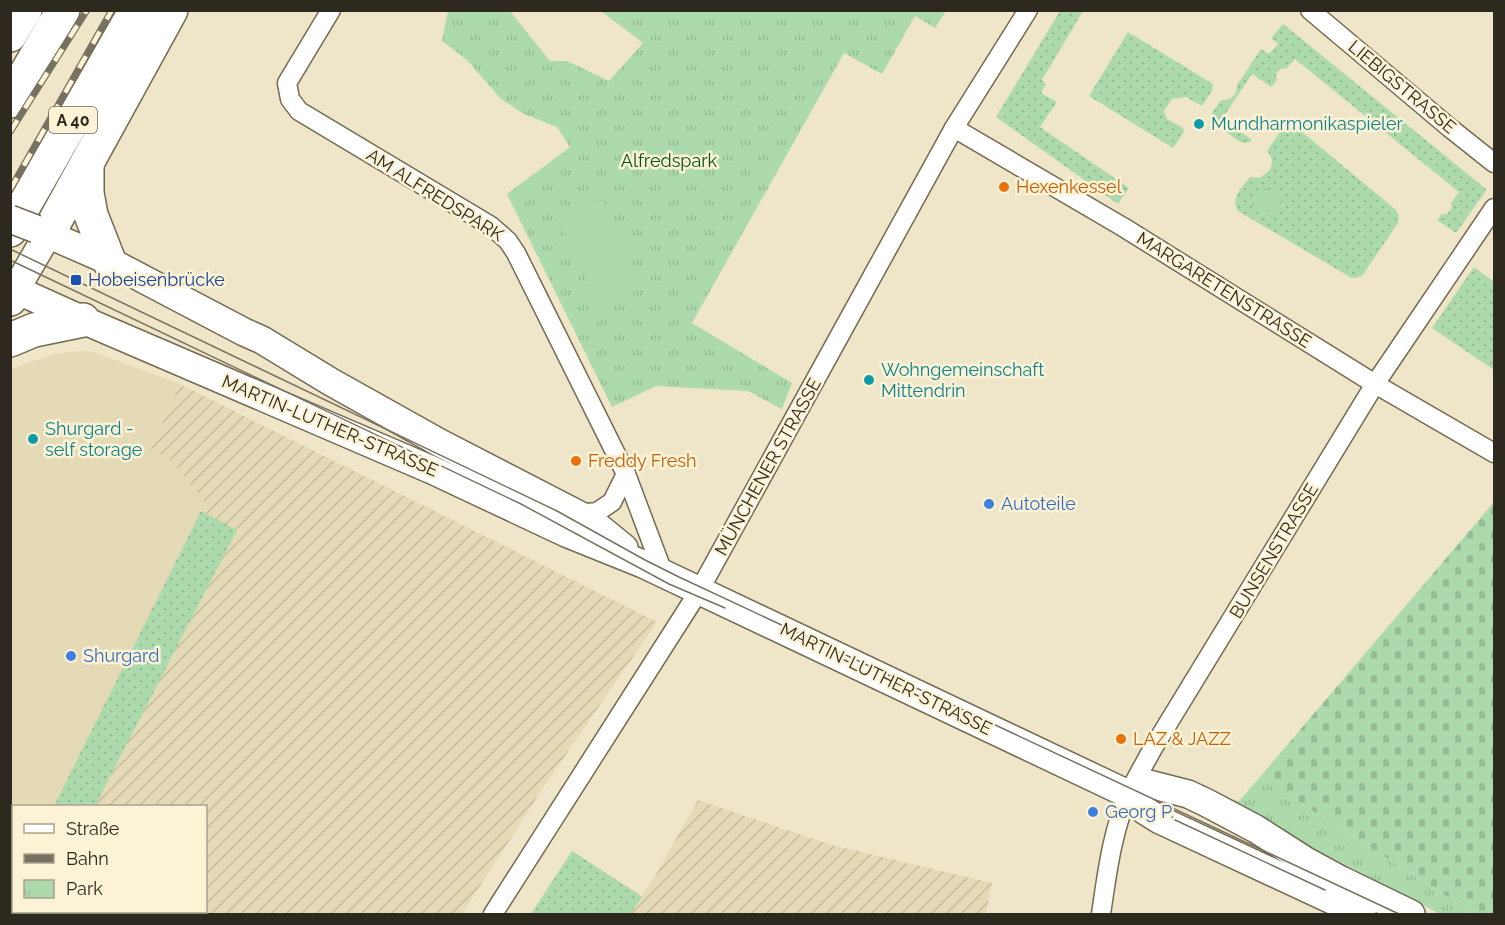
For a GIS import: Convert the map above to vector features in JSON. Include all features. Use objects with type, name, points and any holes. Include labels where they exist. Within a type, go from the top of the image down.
[{"type":"highway","points":[[10,35],[25,10]]},
{"type":"highway","points":[[10,101],[63,10]]},
{"type":"highway","name":"A 40","points":[[32,231],[136,10]]},
{"type":"highway","points":[[32,231],[87,165],[171,10]]},
{"type":"highway","points":[[87,165],[87,193],[91,215],[109,261]]},
{"type":"highway","points":[[10,340],[34,330],[83,320]]},
{"type":"main road","name":"MARTIN-LUTHER-STRASSE","points":[[10,219],[32,231],[109,261],[262,340],[440,443],[591,521],[653,569]]},
{"type":"main road","name":"MARTIN-LUTHER-STRASSE","points":[[32,231],[12,292],[83,320],[432,470],[566,533],[653,569],[1128,794],[1144,810],[1160,820],[1362,915]]},
{"type":"main road","points":[[1128,794],[1149,784],[1188,794],[1256,829],[1305,861],[1411,915]]},
{"type":"street","name":"AM ALFREDSPARK","points":[[331,10],[287,83],[290,99],[298,111],[491,226],[508,241],[627,474],[653,569]]},
{"type":"street","name":"MÜNCHENER STRASSE","points":[[494,915],[699,591],[954,128],[1028,10]]},
{"type":"street","name":"LIEBIGSTRASSE","points":[[1310,10],[1450,128],[1492,156]]},
{"type":"street","name":"MARGARETENSTRASSE","points":[[954,128],[1123,227],[1375,384],[1494,453]]},
{"type":"street","name":"BUNSENSTRASSE","points":[[1101,915],[1116,830],[1128,794],[1153,748],[1375,384],[1494,208]]},
{"type":"street","points":[[578,514],[597,512],[612,502],[627,474]]},
{"type":"shaded area","name":"Shurgard","points":[[91,351],[180,384],[150,448],[169,458],[208,505],[56,805],[12,805],[12,886],[11,369],[52,355]]},
{"type":"shaded area","points":[[180,384],[657,622],[549,779],[462,914],[11,914],[10,885],[12,886],[12,913],[207,913],[207,805],[56,805],[208,506],[169,458],[150,449]]},
{"type":"shaded area","points":[[698,800],[832,845],[992,883],[986,914],[531,914],[572,851],[642,896]]},
{"type":"green space","name":"Alfredspark","points":[[448,11],[510,11],[550,61],[567,61],[609,81],[643,43],[601,11],[946,11],[935,28],[915,16],[882,74],[844,53],[692,323],[792,383],[782,409],[748,391],[656,386],[612,407],[507,194],[570,147],[557,127],[524,114],[501,99],[467,60],[442,41]]},
{"type":"green space","points":[[1060,11],[1083,11],[1042,80],[1046,84],[1041,93],[1057,102],[1040,127],[1129,188],[1118,204],[996,117]]},
{"type":"green space","points":[[1283,24],[1486,189],[1456,233],[1437,220],[1452,208],[1451,203],[1459,192],[1295,59],[1286,69],[1281,68],[1276,74],[1277,80],[1271,87],[1252,74],[1222,119],[1252,140],[1240,142],[1215,124],[1212,113],[1221,100],[1235,94],[1237,85],[1261,49],[1269,54],[1278,44],[1271,38]]},
{"type":"green space","points":[[1128,32],[1213,84],[1212,91],[1202,106],[1186,97],[1172,99],[1164,111],[1167,119],[1183,128],[1184,132],[1173,148],[1089,96]]},
{"type":"green space","points":[[1289,126],[1296,127],[1395,209],[1398,214],[1398,223],[1362,276],[1350,277],[1238,211],[1235,202],[1238,193],[1250,177],[1259,178],[1269,171],[1272,161],[1267,151],[1282,129]]},
{"type":"green space","points":[[1265,187],[1283,200],[1271,218],[1252,205]]},
{"type":"green space","points":[[603,200],[644,287],[600,307],[559,221]]},
{"type":"green space","points":[[1474,267],[1494,282],[1494,370],[1432,328]]},
{"type":"green space","points":[[1494,502],[1494,914],[1474,914],[1260,777]]},
{"type":"green space","points":[[201,511],[237,530],[96,805],[54,805]]},
{"type":"green space","points":[[1260,777],[1474,914],[1440,914],[1267,824],[1222,797],[1239,801]]},
{"type":"green space","points":[[572,851],[642,897],[630,914],[531,914]]},
{"type":"tram line","points":[[10,249],[557,511],[679,577],[1399,914]]},
{"type":"tram line","points":[[10,260],[521,504],[669,584],[725,608]]},
{"type":"tram line","points":[[1173,819],[1325,890]]},
{"type":"railway","points":[[10,132],[87,10]]},
{"type":"railway","points":[[10,190],[112,10]]},
{"type":"place","name":"Mundharmonikaspieler","points":[[1199,124]]},
{"type":"place","name":"Hexenkessel","points":[[1004,187]]},
{"type":"place","name":"Hobeisenbrücke","points":[[76,280]]},
{"type":"place","name":"Wohngemeinschaft Mittendrin","points":[[869,380]]},
{"type":"place","name":"Shurgard - self storage","points":[[33,439]]},
{"type":"place","name":"Freddy Fresh","points":[[576,461]]},
{"type":"place","name":"Autoteile","points":[[989,504]]},
{"type":"place","name":"Shurgard","points":[[71,656]]},
{"type":"place","name":"LAZ & JAZZ","points":[[1121,739]]},
{"type":"place","name":"Georg P.","points":[[1093,812]]}]
